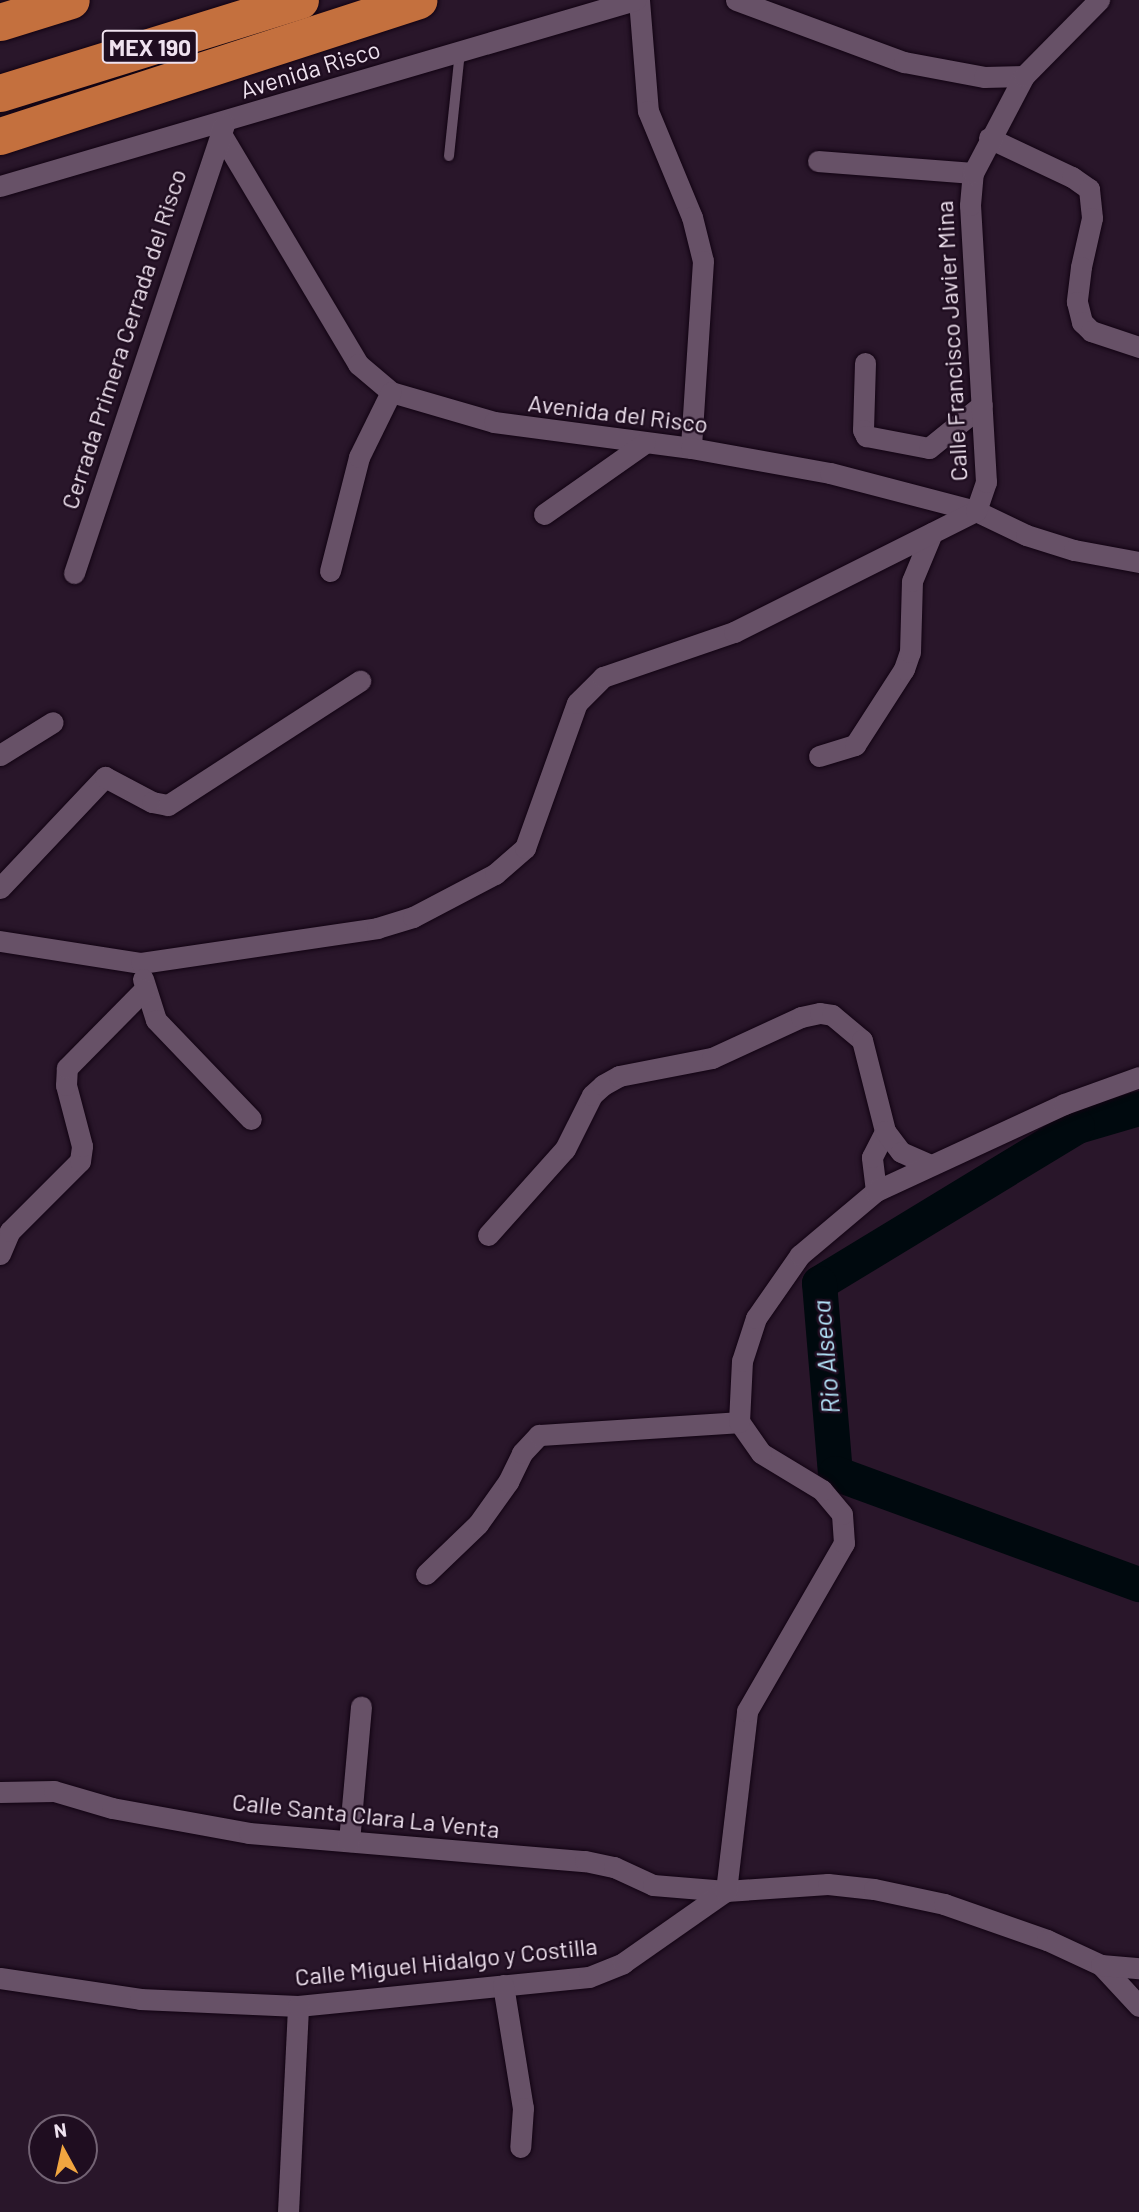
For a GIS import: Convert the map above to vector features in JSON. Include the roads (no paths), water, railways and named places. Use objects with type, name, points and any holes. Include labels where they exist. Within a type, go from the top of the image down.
[{"type":"highway","points":[[0,22],[71,0]]},
{"type":"highway","name":"MEX 190","points":[[0,93],[300,0]]},
{"type":"highway","points":[[0,135],[418,0]]},
{"type":"street","name":"Avenida Risco","points":[[0,186],[223,128],[460,52],[637,0]]},
{"type":"street","points":[[637,0],[648,111],[692,217],[703,261],[691,448]]},
{"type":"street","points":[[736,0],[904,62],[984,77],[1024,76]]},
{"type":"street","name":"Calle Francisco Javier Mina","points":[[976,511],[986,482],[970,205],[973,173],[989,138],[1024,76],[1099,0]]},
{"type":"street","name":"Avenida del Risco","points":[[223,128],[358,364],[391,392],[494,422],[691,448],[830,473],[976,511],[1026,535],[1074,550],[1139,562]]},
{"type":"street","name":"Cerrada Primera Cerrada del Risco","points":[[74,573],[223,128]]},
{"type":"street","points":[[989,138],[1072,177],[1088,189],[1093,218],[1081,267],[1077,302],[1082,322],[1091,331],[1139,348]]},
{"type":"street","points":[[818,161],[973,173]]},
{"type":"street","points":[[865,363],[863,430],[866,436],[929,448],[982,405]]},
{"type":"street","points":[[330,572],[359,457],[391,392]]},
{"type":"street","points":[[544,514],[645,443]]},
{"type":"street","points":[[0,941],[141,963],[377,928],[413,917],[495,874],[525,848],[577,703],[587,689],[603,677],[734,632],[976,511]]},
{"type":"street","points":[[819,756],[855,745],[904,669],[910,652],[912,581],[932,533]]},
{"type":"street","points":[[0,888],[105,777],[152,802],[168,805],[360,681]]},
{"type":"street","points":[[0,755],[53,722]]},
{"type":"street","points":[[141,963],[144,990],[156,1020],[251,1119]]},
{"type":"street","points":[[0,1254],[9,1231],[79,1161],[82,1146],[66,1085],[67,1068],[144,990]]},
{"type":"street","points":[[488,1235],[565,1149],[593,1095],[603,1085],[619,1076],[712,1058],[801,1017],[832,1015],[862,1040],[885,1130],[901,1152],[928,1164]]},
{"type":"street","points":[[1139,1077],[928,1164],[876,1191],[800,1255],[756,1318],[742,1361],[739,1422],[761,1453],[822,1490],[842,1514],[844,1543],[747,1712],[726,1891],[828,1884],[912,1896],[1037,1936],[1101,1965],[1139,1968]]},
{"type":"street","points":[[876,1191],[872,1157],[885,1130]]},
{"type":"street","points":[[426,1574],[478,1524],[508,1482],[522,1453],[539,1435],[739,1422]]},
{"type":"street","points":[[349,1841],[361,1707]]},
{"type":"street","name":"Calle Santa Clara La Venta","points":[[0,1792],[54,1791],[112,1808],[249,1833],[585,1861],[614,1867],[653,1885],[726,1891]]},
{"type":"street","name":"Calle Miguel Hidalgo y Costilla","points":[[0,1978],[140,1999],[298,2006],[605,1973],[726,1891]]},
{"type":"street","points":[[1101,1965],[1139,2006]]},
{"type":"street","points":[[503,1985],[523,2108],[520,2147]]},
{"type":"street","points":[[288,2212],[298,2006]]},
{"type":"lane","points":[[449,156],[460,52]]},
{"type":"waterway","name":"Rio Alseca","points":[[1139,1108],[1077,1126],[819,1283],[835,1473],[1139,1584]]}]
